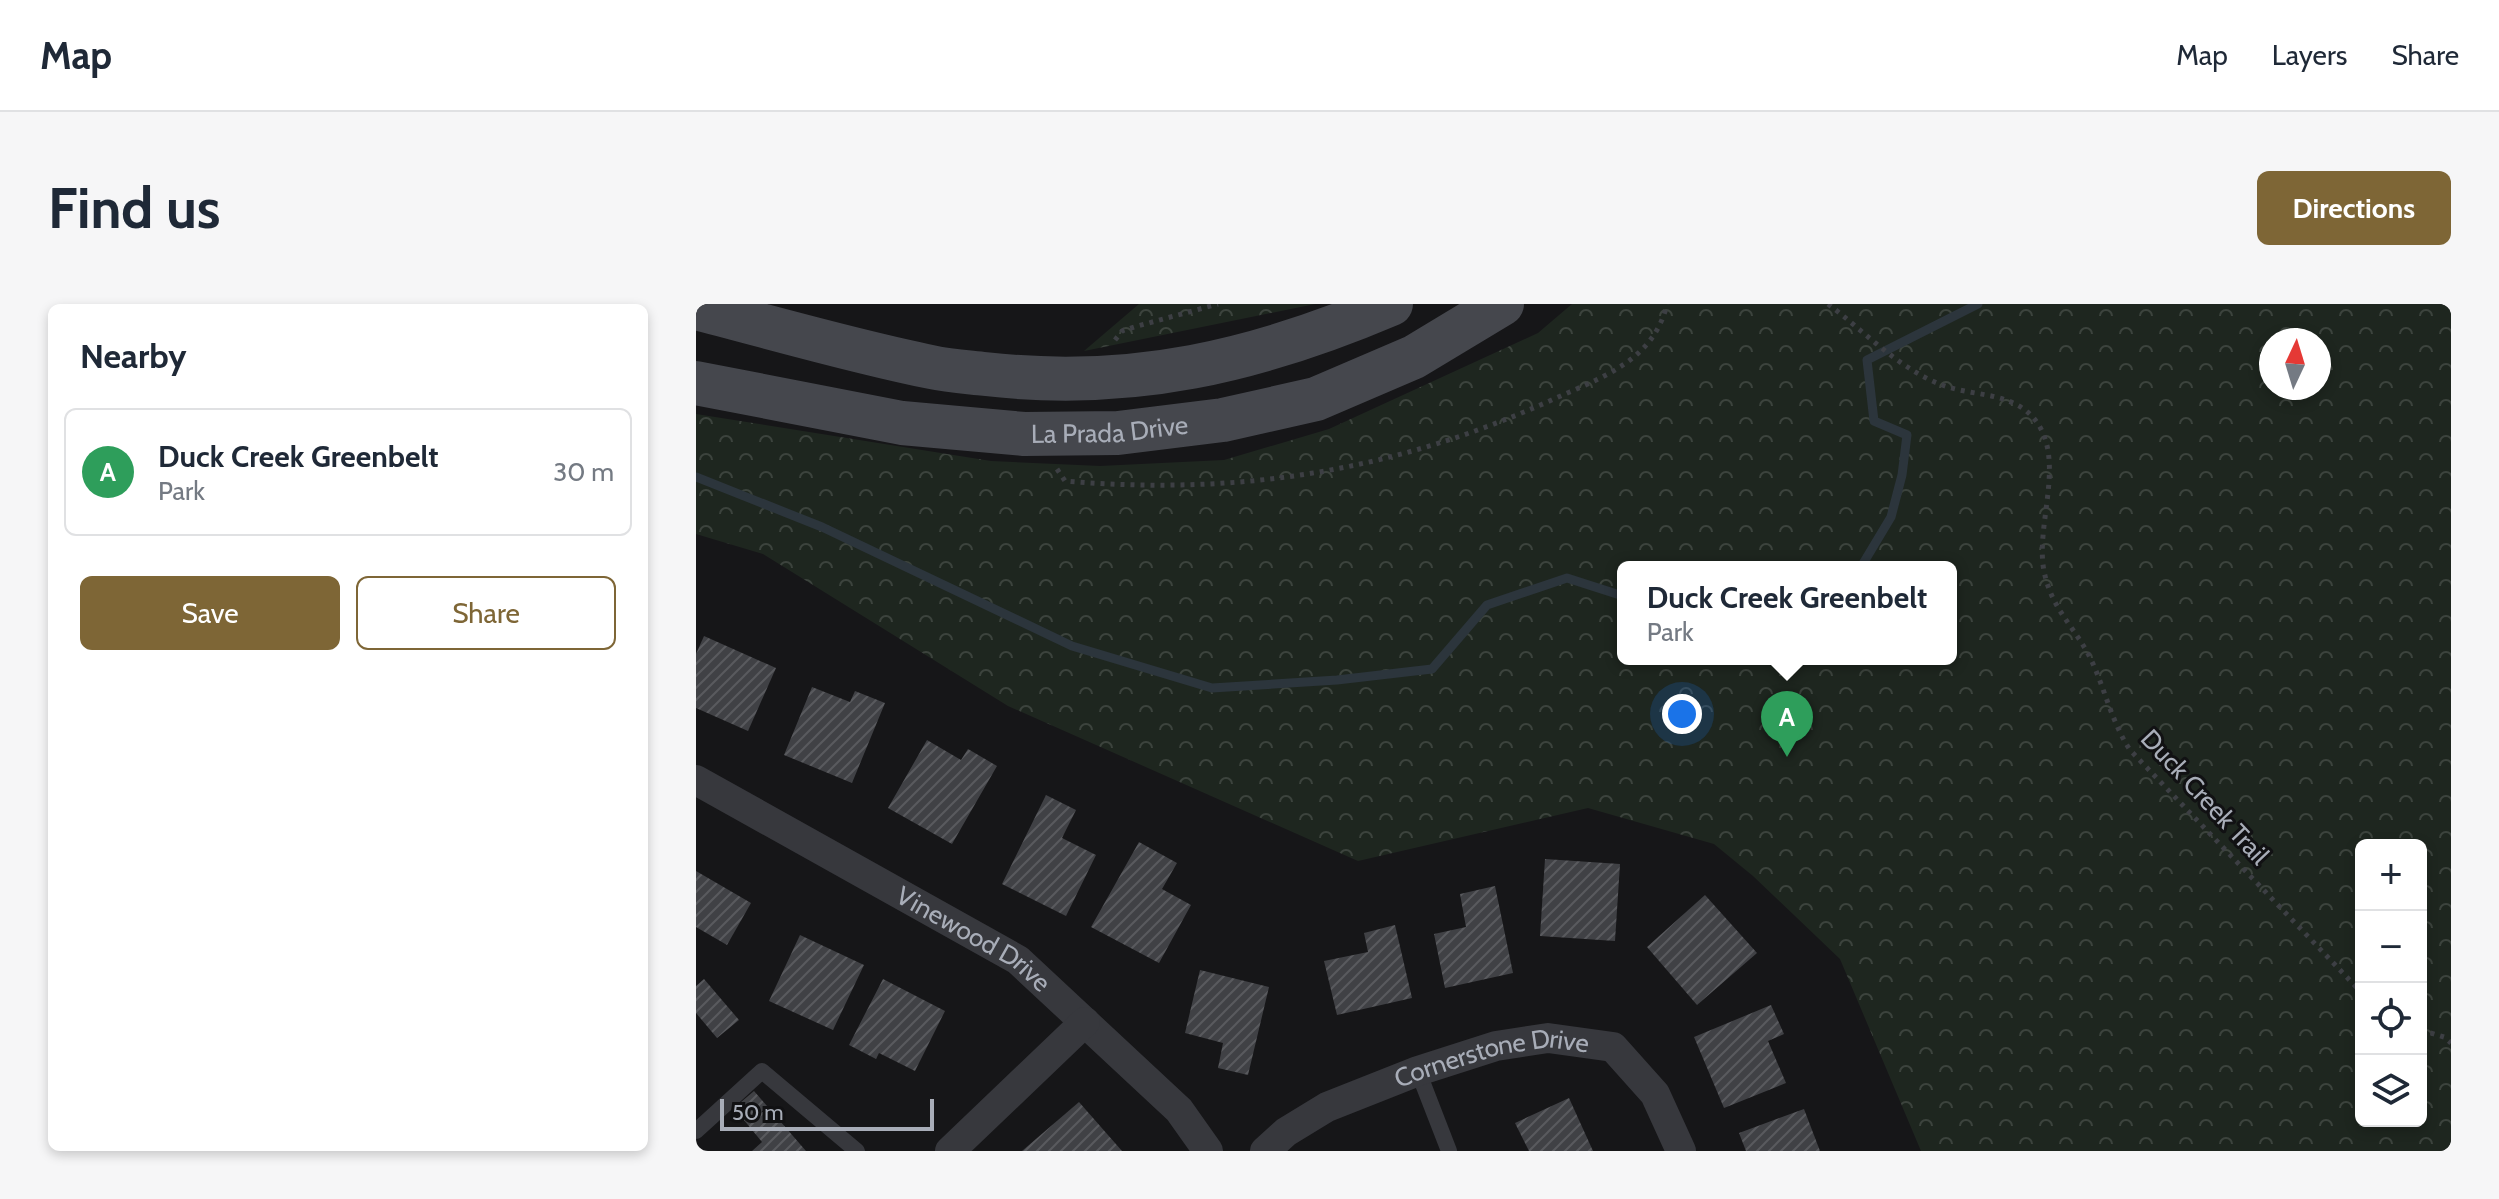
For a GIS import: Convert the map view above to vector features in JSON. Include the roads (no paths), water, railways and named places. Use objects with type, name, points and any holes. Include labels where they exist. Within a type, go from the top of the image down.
[{"type":"main road","name":"La Prada Drive","points":[[696,307],[933,368],[1021,378],[1108,379],[1223,363],[1330,330],[1391,304]]},
{"type":"main road","name":"La Prada Drive","points":[[696,383],[902,423],[1024,434],[1118,433],[1223,420],[1316,399],[1414,357],[1502,304]]},
{"type":"street","name":"Vinewood Drive","points":[[696,780],[1018,960],[1179,1110],[1208,1151]]},
{"type":"street","points":[[950,1151],[1085,1022]]},
{"type":"street","name":"Cornerstone Drive","points":[[1265,1151],[1286,1132],[1327,1107],[1418,1071],[1496,1046],[1548,1038],[1613,1047],[1655,1094],[1681,1151]]},
{"type":"lane","points":[[696,1131],[762,1071],[857,1151]]},
{"type":"lane","points":[[1418,1071],[1449,1151]]},
{"type":"waterway","points":[[1865,561],[1891,517],[1902,475],[1907,435],[1874,421],[1867,360],[1978,304]]},
{"type":"waterway","points":[[696,477],[822,527],[1072,646],[1212,688],[1337,680],[1432,669],[1487,605],[1567,578],[1617,594]]},
{"type":"place","name":"Duck Creek Greenbelt","points":[[1787,757]]}]
